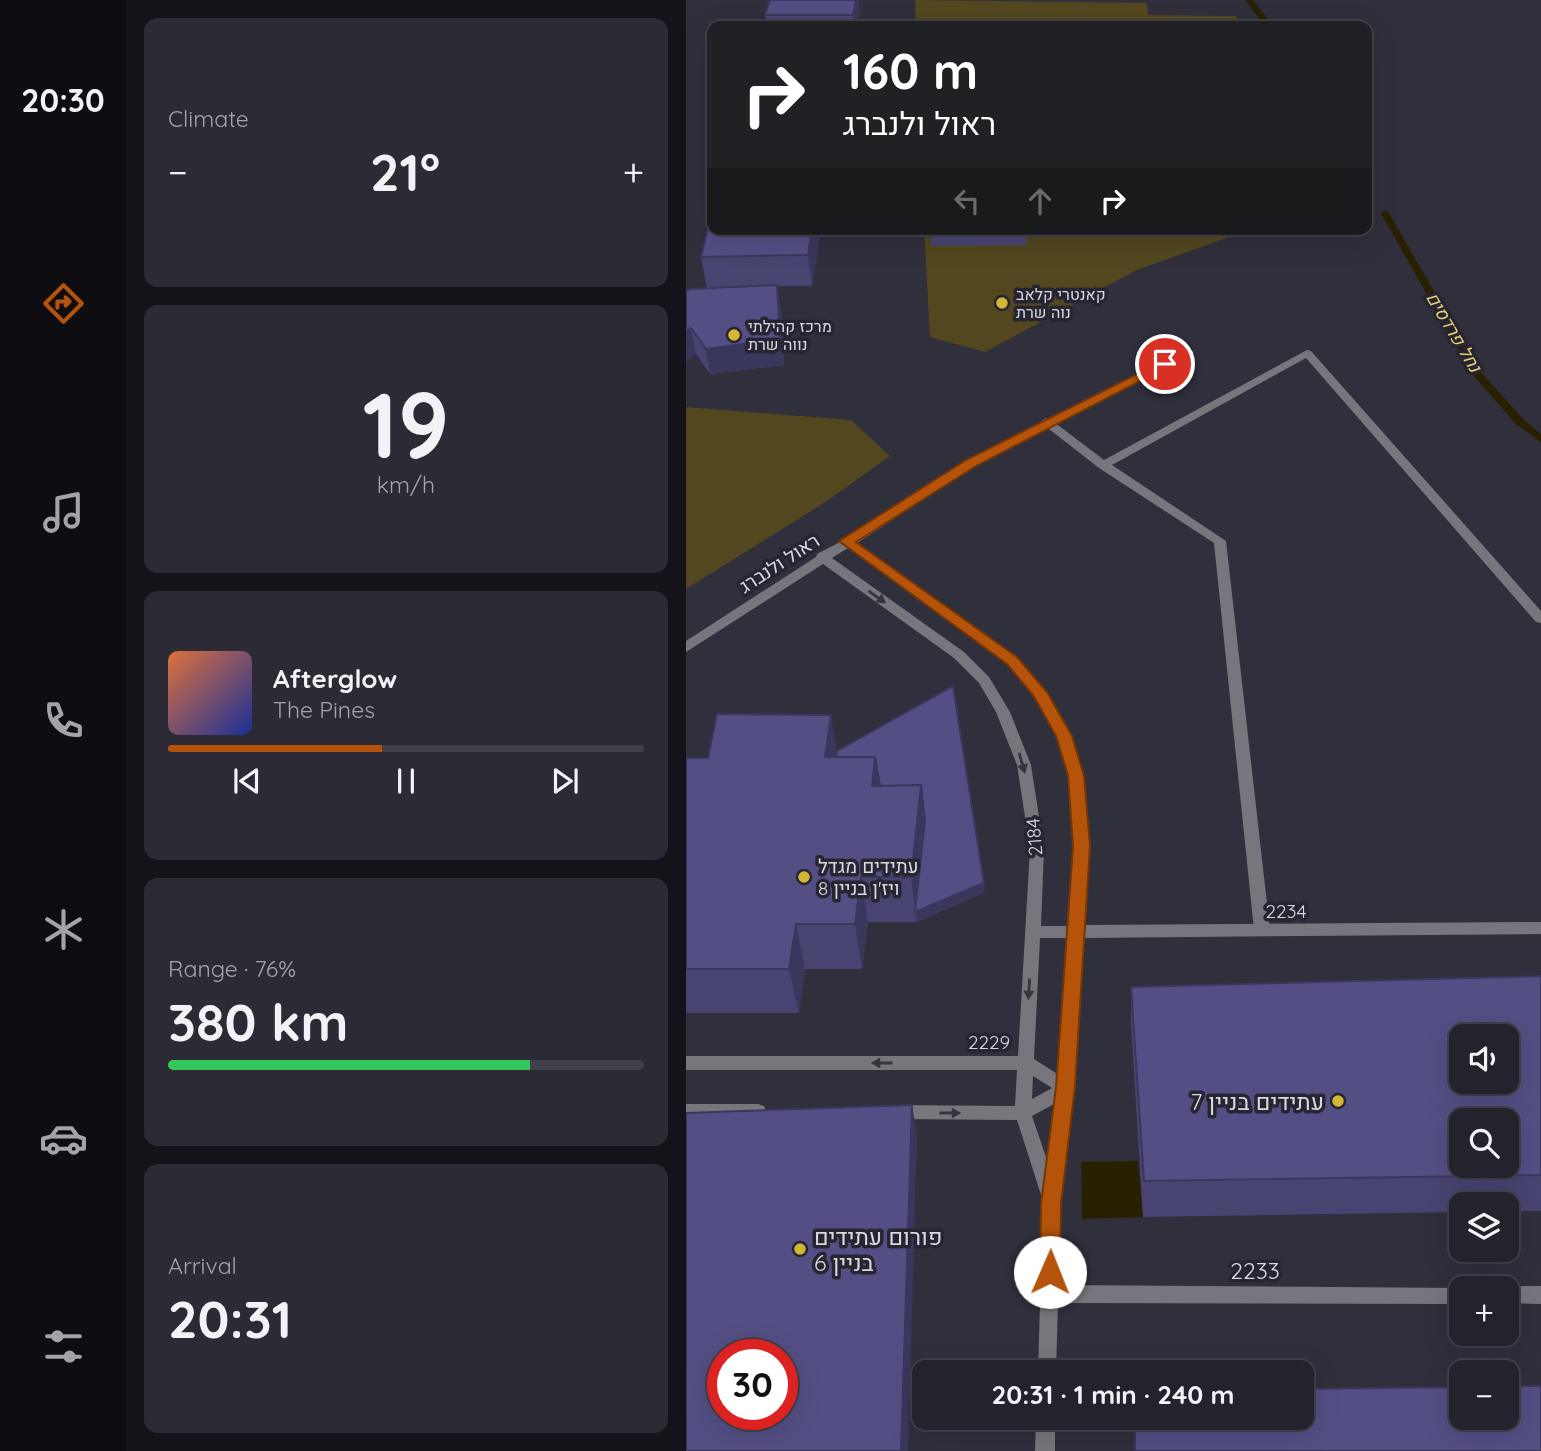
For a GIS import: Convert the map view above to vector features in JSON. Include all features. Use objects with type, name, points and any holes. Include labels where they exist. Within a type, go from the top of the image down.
[{"type":"street","name":"ראול ולנברג","points":[[686,647],[822,556],[971,463],[1046,422],[1188,352]]},
{"type":"street","points":[[1103,465],[1307,354],[1541,619]]},
{"type":"street","points":[[1046,422],[1103,465],[1220,541],[1262,930]]},
{"type":"street","name":"2184","points":[[846,541],[1012,660],[1040,692],[1064,736],[1076,776],[1081,846],[1066,1087],[1051,1204],[1047,1360]]},
{"type":"street","name":"2184","points":[[822,556],[959,655],[984,680],[1003,712],[1024,765],[1037,849],[1023,1113],[1051,1204]]},
{"type":"street","name":"2234","points":[[1032,932],[1541,928]]},
{"type":"street","name":"2229","points":[[686,1063],[1026,1063],[1066,1087]]},
{"type":"street","points":[[875,1112],[1023,1113],[1066,1087]]},
{"type":"street","points":[[686,1111],[780,1112]]},
{"type":"street","name":"2233","points":[[1049,1294],[1449,1295]]},
{"type":"street","points":[[1519,1295],[1541,1295]]},
{"type":"street","points":[[1045,1451],[1046,1430]]},
{"type":"shaded area","points":[[915,0],[1147,3],[1148,15],[1236,16],[1238,21],[916,21]]},
{"type":"shaded area","name":"קאנטרי קלאב נוה שרת","points":[[924,235],[1235,235],[1137,270],[985,352],[930,337]]},
{"type":"shaded area","points":[[686,407],[851,420],[890,456],[824,503],[686,589]]},
{"type":"shaded area","points":[[1138,1161],[1143,1217],[1082,1219],[1081,1162]]},
{"type":"building","points":[[770,0],[856,0],[853,15],[765,15]]},
{"type":"building","points":[[707,232],[707,235],[811,235],[808,255],[701,257]]},
{"type":"building","points":[[777,285],[780,339],[706,349],[691,328],[686,332],[686,290]]},
{"type":"building","points":[[953,686],[984,883],[915,912],[925,821],[921,785],[880,786],[875,757],[836,757],[837,751]]},
{"type":"building","name":"עתידים מגדל ויז'ן בניין 8","points":[[717,714],[831,715],[825,757],[875,757],[872,786],[921,785],[911,877],[861,877],[855,924],[796,924],[789,969],[686,969],[686,758],[708,758]]},
{"type":"building","name":"עתידים בניין 7","points":[[1541,976],[1541,1175],[1519,1175],[1519,1108],[1449,1108],[1449,1176],[1144,1181],[1131,987]]},
{"type":"building","name":"פורום עתידים בניין 6","points":[[912,1105],[901,1451],[686,1451],[686,1113]]},
{"type":"building","points":[[1519,1386],[1541,1386],[1541,1451],[1135,1451],[1135,1430],[1314,1430],[1314,1389],[1449,1387],[1449,1430],[1519,1430]]},
{"type":"waterway","name":"נחל פרדסים","points":[[1249,0],[1265,21]]},
{"type":"waterway","name":"נחל פרדסים","points":[[1385,213],[1475,371],[1520,422],[1541,439]]},
{"type":"place","name":"קאנטרי קלאב נוה שרת","points":[[1002,303]]},
{"type":"place","name":"מרכז קהילתי נווה שרת","points":[[734,335]]},
{"type":"place","name":"עתידים מגדל ויז'ן בניין 8","points":[[804,877]]},
{"type":"place","name":"עתידים בניין 7","points":[[1338,1101]]},
{"type":"place","name":"פורום עתידים בניין 6","points":[[800,1249]]},
{"type":"route","points":[[1050,1272],[1051,1204],[1066,1087],[1081,846],[1076,776],[1064,736],[1040,692],[1012,660],[846,541],[971,463],[1046,422],[1165,364]]}]
